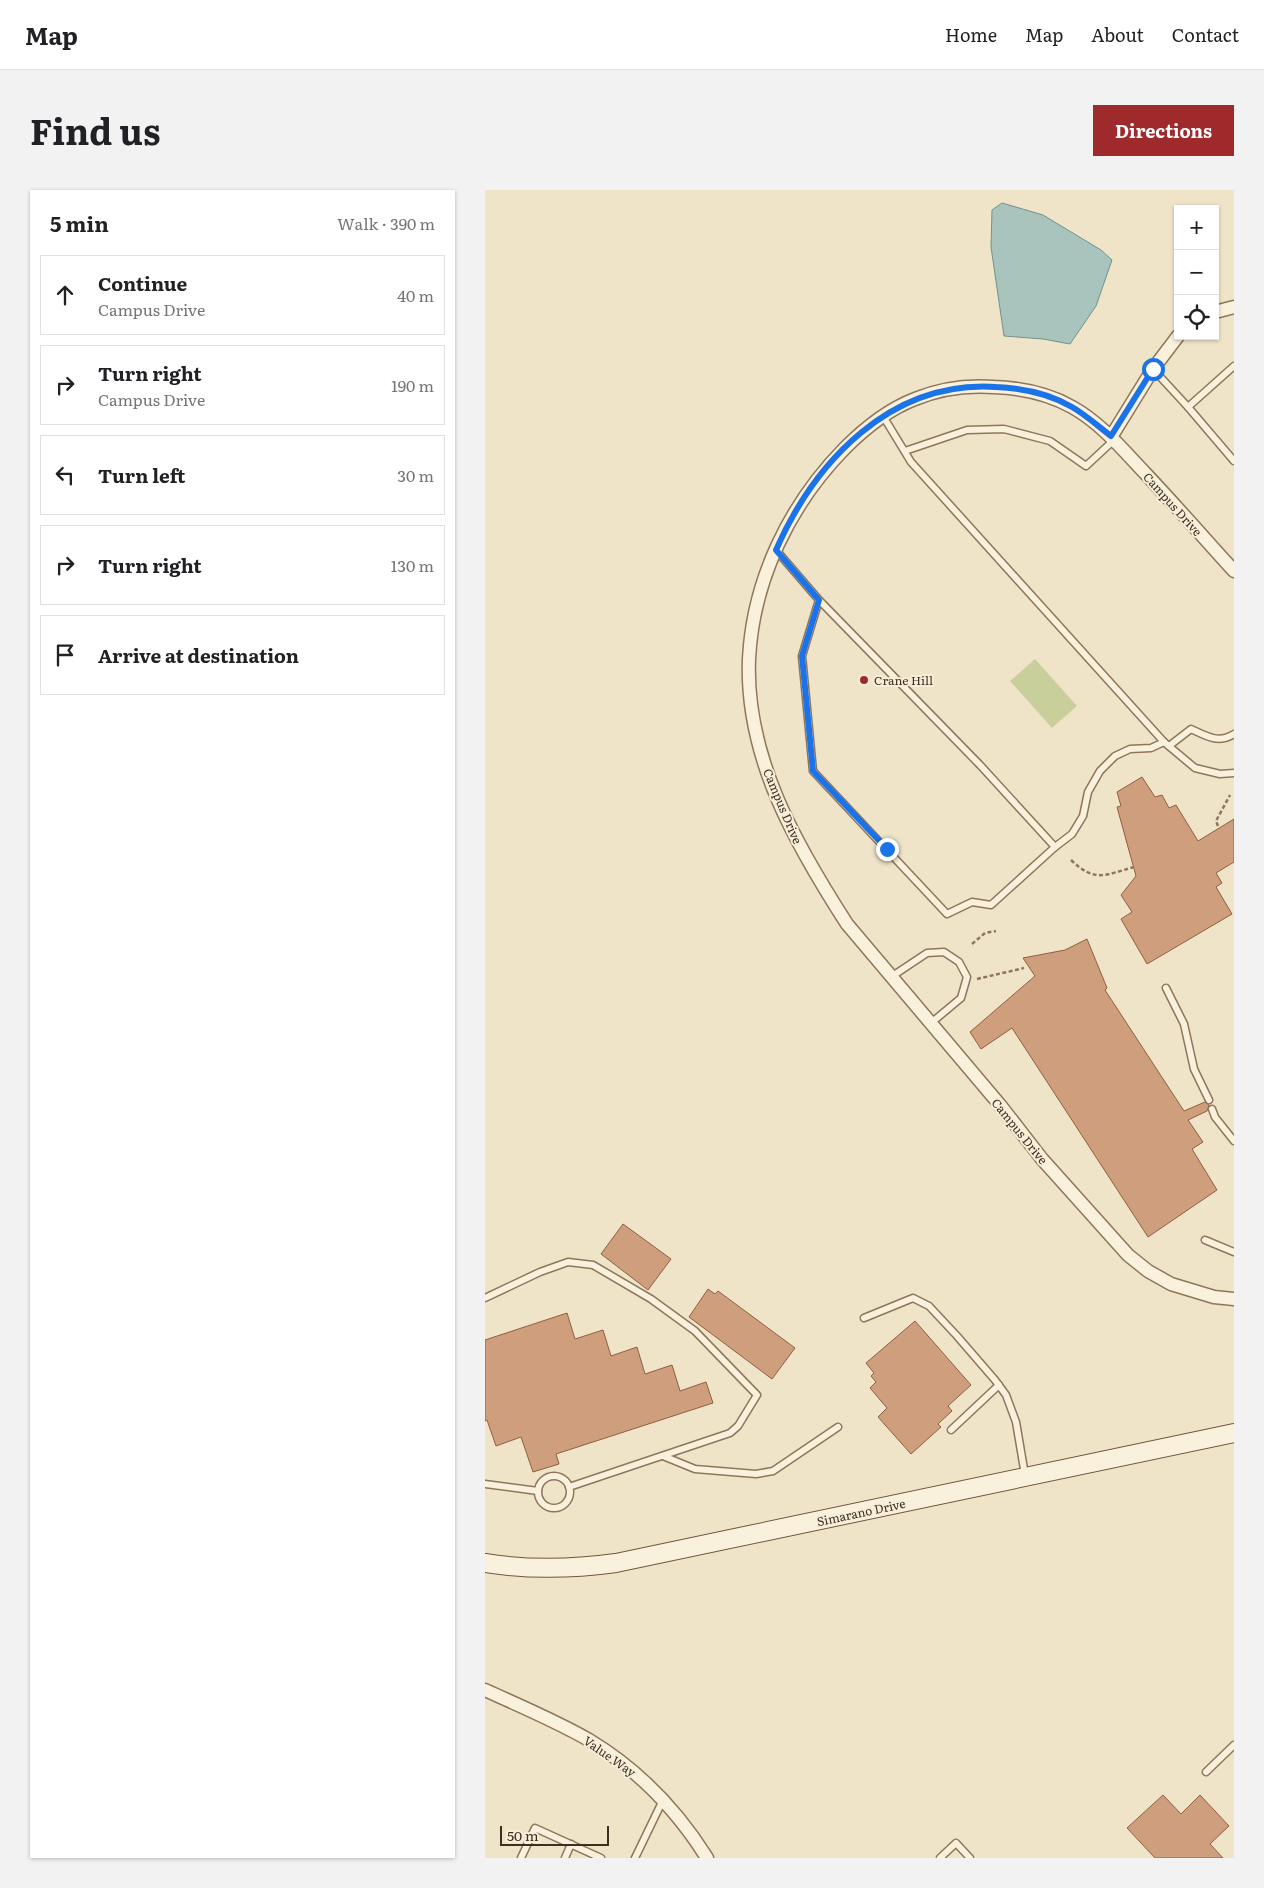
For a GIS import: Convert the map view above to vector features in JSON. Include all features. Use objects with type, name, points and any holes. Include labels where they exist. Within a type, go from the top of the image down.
[{"type":"street","points":[[1219,311],[1234,308]]},
{"type":"street","points":[[1113,438],[1153,369],[1175,340]]},
{"type":"street","name":"Campus Drive","points":[[1234,571],[1113,438],[1072,407],[1043,395],[1011,388],[978,386],[952,389],[915,399],[883,416],[860,434],[829,465],[810,488],[787,524],[767,570],[755,615],[749,659],[751,696],[758,741],[773,789],[807,859],[847,924],[1000,1105],[1042,1159],[1128,1255],[1148,1271],[1171,1284],[1214,1296],[1234,1299]]},
{"type":"street","name":"Simarano Drive","points":[[485,1563],[534,1569],[580,1568],[616,1563],[1234,1433]]},
{"type":"street","name":"Value Way","points":[[485,1690],[555,1722],[594,1743],[625,1765],[663,1800],[684,1825],[707,1858]]},
{"type":"lane","points":[[1188,407],[1234,366]]},
{"type":"lane","points":[[1153,369],[1234,461]]},
{"type":"lane","points":[[883,416],[911,462],[1167,744],[1195,768],[1220,774],[1234,773]]},
{"type":"lane","points":[[905,451],[967,430],[1004,428],[1051,441],[1086,466],[1113,438]]},
{"type":"lane","points":[[776,550],[819,600],[981,765],[1055,847]]},
{"type":"lane","points":[[819,600],[802,656],[813,771],[947,914],[972,902],[991,905],[1072,834],[1083,816],[1088,792],[1100,771],[1115,756],[1130,749],[1151,748],[1167,744],[1191,729],[1213,740],[1228,738],[1234,734]]},
{"type":"lane","points":[[891,977],[927,953],[944,952],[959,962],[967,977],[961,998],[931,1023]]},
{"type":"lane","points":[[1166,988],[1184,1024],[1194,1069],[1209,1100]]},
{"type":"lane","points":[[1212,1109],[1234,1141]]},
{"type":"lane","points":[[1205,1240],[1234,1252]]},
{"type":"lane","points":[[485,1298],[540,1272],[567,1262],[593,1265],[651,1299],[695,1332],[757,1395],[738,1426],[730,1433],[569,1487]]},
{"type":"lane","points":[[864,1318],[913,1298],[929,1306],[999,1385],[1012,1408],[1026,1478]]},
{"type":"lane","points":[[951,1430],[999,1385]]},
{"type":"lane","points":[[663,1456],[695,1469],[756,1474],[773,1471],[838,1427]]},
{"type":"lane","points":[[552,1476],[563,1478],[569,1487],[570,1493],[568,1501],[556,1508],[543,1504],[539,1500],[538,1491],[542,1481],[552,1476]]},
{"type":"lane","points":[[485,1484],[538,1491]]},
{"type":"lane","points":[[1206,1772],[1234,1745]]},
{"type":"lane","points":[[635,1858],[663,1800]]},
{"type":"lane","points":[[521,1858],[535,1828],[601,1858]]},
{"type":"lane","points":[[940,1858],[956,1843],[970,1858]]},
{"type":"lane","points":[[565,1858],[571,1844]]},
{"type":"path","points":[[1218,826],[1217,821],[1230,795]]},
{"type":"path","points":[[1071,860],[1080,869],[1095,876],[1134,867]]},
{"type":"path","points":[[972,944],[985,932],[996,930]]},
{"type":"path","points":[[977,978],[1024,968]]},
{"type":"green space","points":[[1035,659],[1077,706],[1052,728],[1010,681]]},
{"type":"water","points":[[1002,203],[1043,215],[1101,250],[1112,260],[1096,306],[1070,344],[1043,339],[1004,336],[991,247],[992,210]]},
{"type":"building","points":[[1142,777],[1155,797],[1162,795],[1169,808],[1176,805],[1198,841],[1234,819],[1234,862],[1216,873],[1222,883],[1216,887],[1232,914],[1147,964],[1121,919],[1132,912],[1121,895],[1136,876],[1117,807],[1121,806],[1117,792]]},
{"type":"building","points":[[1087,939],[1107,988],[1105,990],[1184,1111],[1205,1102],[1209,1105],[1207,1111],[1188,1120],[1203,1142],[1192,1149],[1217,1190],[1148,1237],[1012,1028],[981,1049],[970,1032],[1035,976],[1023,958],[1065,950]]},
{"type":"building","points":[[623,1224],[671,1259],[648,1290],[601,1254]]},
{"type":"building","points":[[708,1289],[715,1294],[718,1291],[795,1348],[772,1379],[689,1317]]},
{"type":"building","points":[[567,1313],[575,1339],[603,1330],[611,1356],[637,1347],[645,1374],[672,1365],[680,1391],[706,1382],[713,1403],[556,1454],[559,1464],[533,1472],[521,1437],[496,1446],[487,1420],[485,1421],[485,1340]]},
{"type":"building","points":[[915,1321],[971,1385],[948,1406],[952,1411],[938,1424],[941,1427],[911,1454],[878,1417],[887,1408],[870,1388],[876,1382],[871,1376],[874,1373],[866,1363]]},
{"type":"building","points":[[1163,1795],[1181,1814],[1200,1795],[1229,1826],[1210,1844],[1223,1858],[1155,1858],[1127,1828]]},
{"type":"place","name":"Crane Hill","points":[[864,680]]},
{"type":"route","points":[[887,849],[813,771],[802,656],[819,600],[776,550],[787,524],[810,488],[829,465],[860,434],[883,416],[915,399],[952,389],[978,386],[1011,388],[1043,395],[1072,407],[1111,436],[1153,369]]}]
